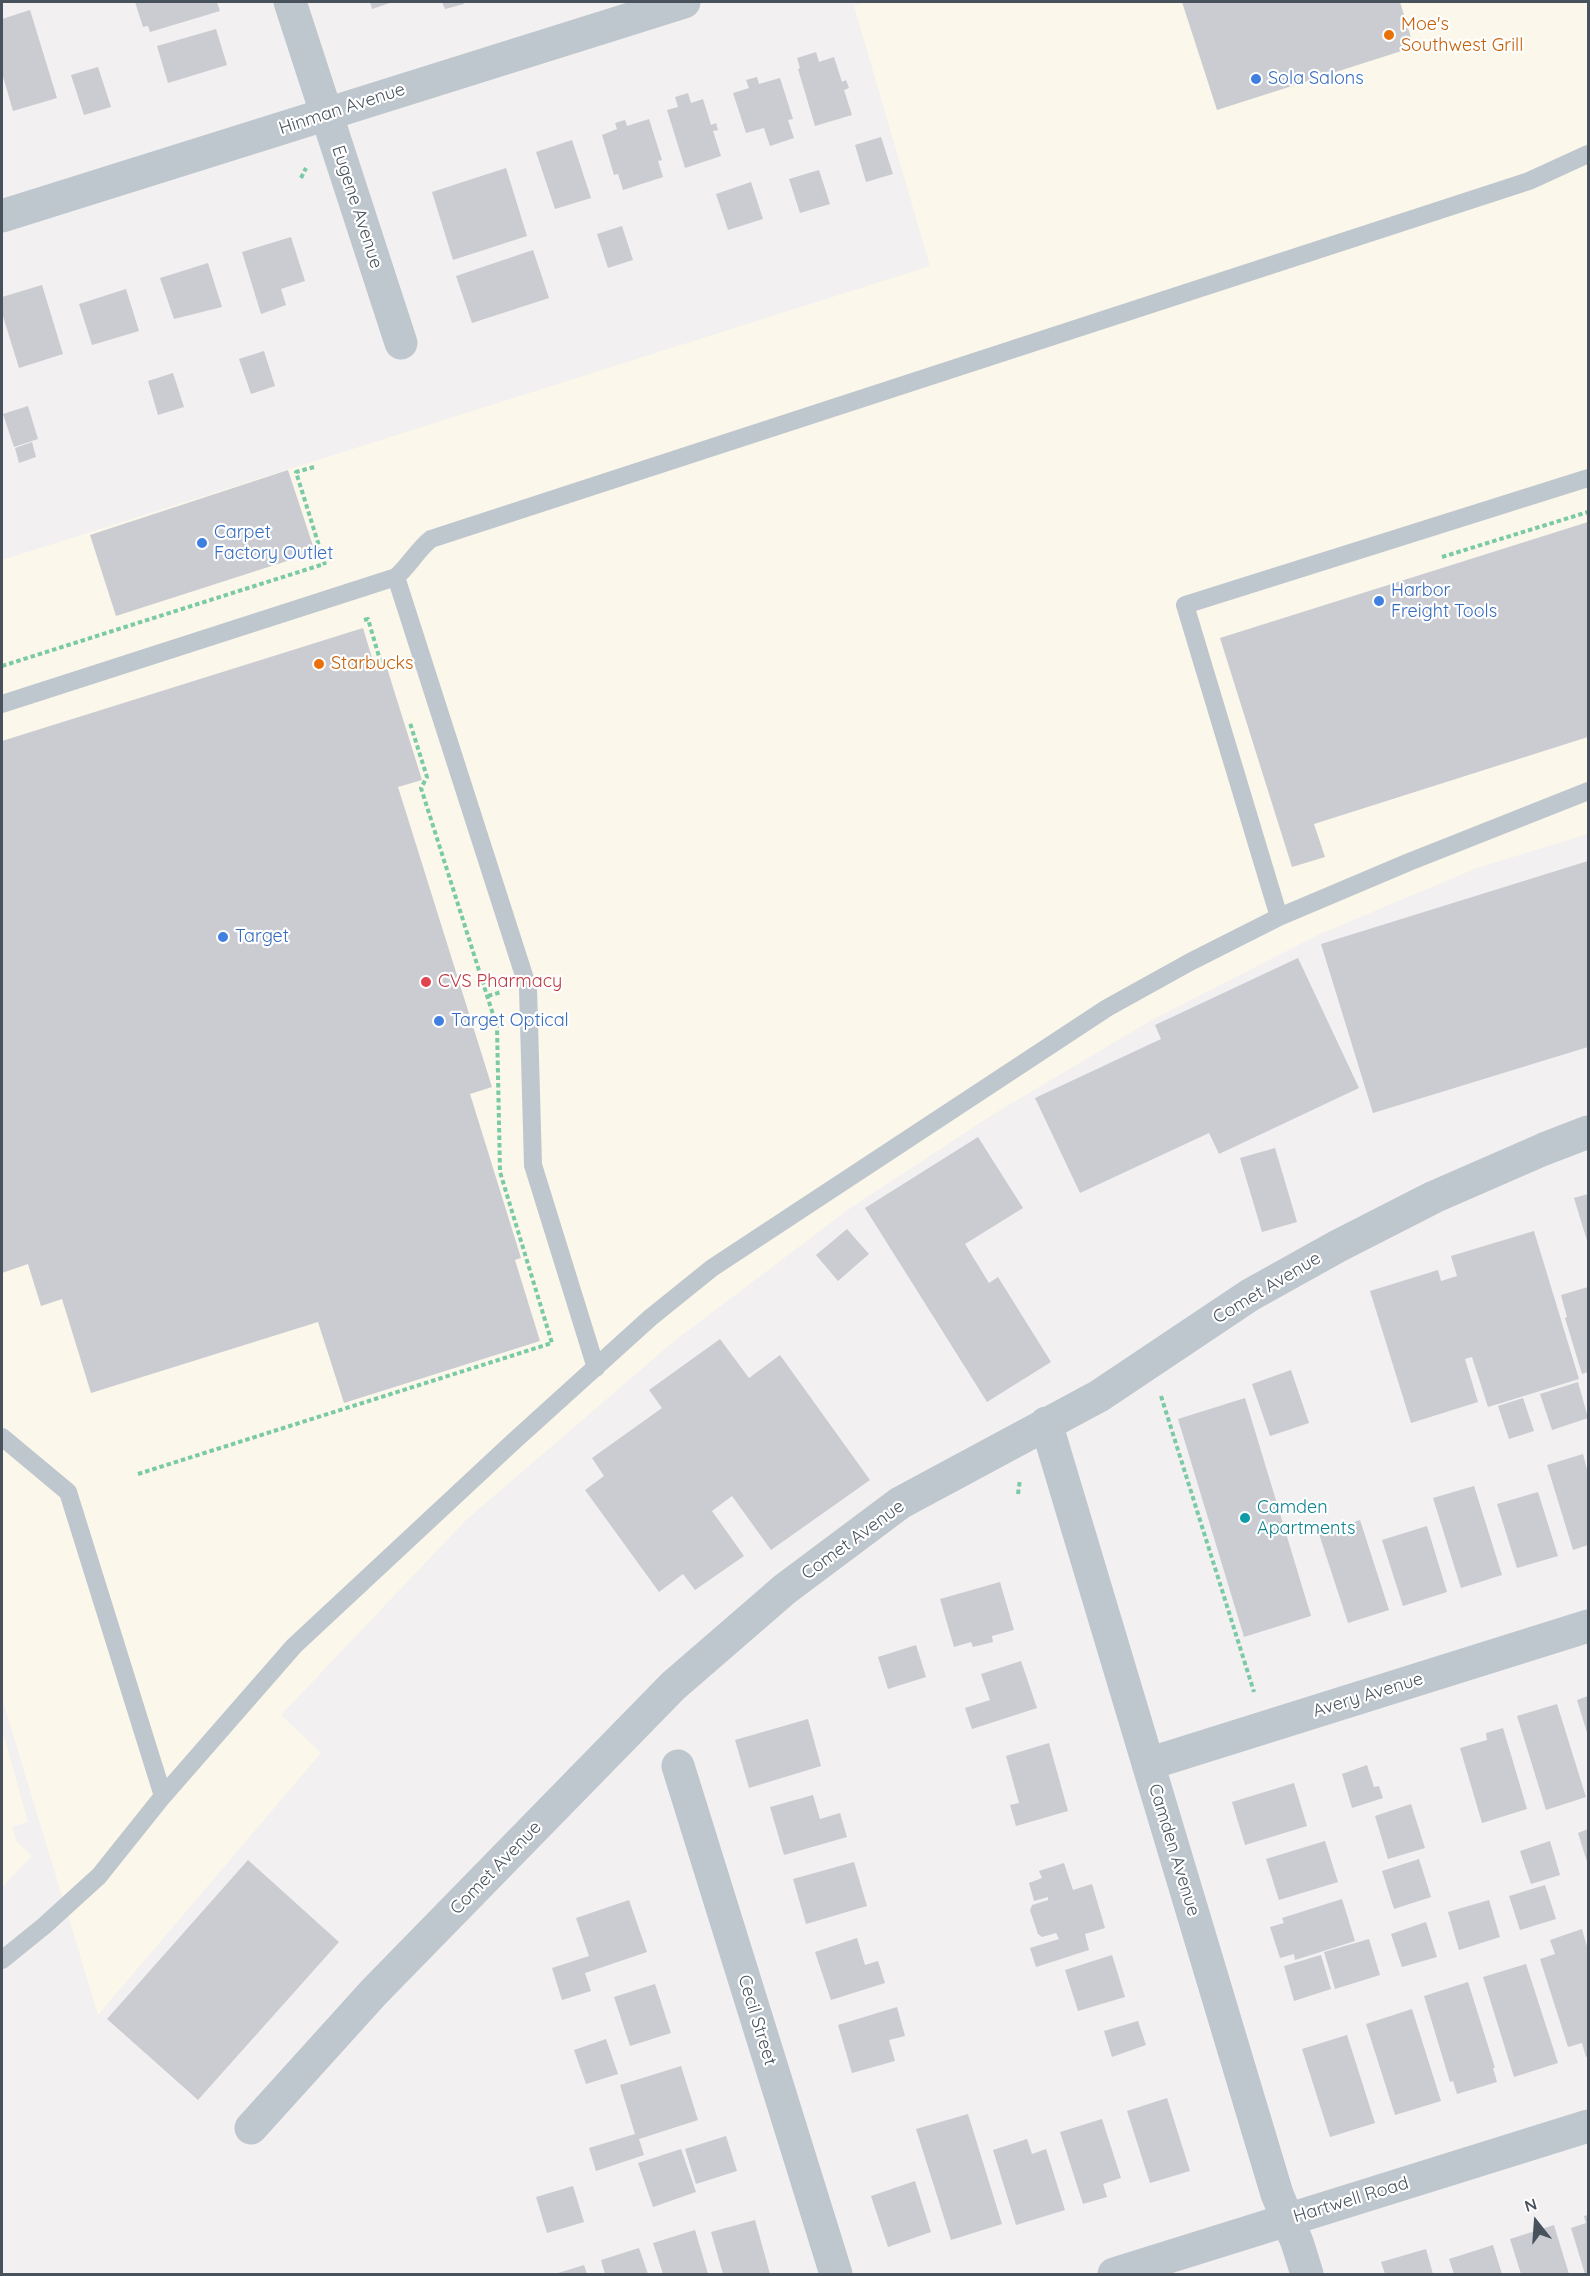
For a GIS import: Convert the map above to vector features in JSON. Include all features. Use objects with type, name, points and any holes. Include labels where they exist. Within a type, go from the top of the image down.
[{"type":"street","name":"Eugene Avenue","points":[[290,2],[401,343]]},
{"type":"street","name":"Hinman Avenue","points":[[2,216],[684,2]]},
{"type":"street","name":"Comet Avenue","points":[[251,2128],[374,1992],[674,1686],[785,1589],[900,1503],[1099,1396],[1250,1295],[1338,1246],[1434,1197],[1588,1132]]},
{"type":"street","name":"Camden Avenue","points":[[1046,1423],[1277,2194],[1307,2274]]},
{"type":"street","name":"Avery Avenue","points":[[1148,1764],[1588,1626]]},
{"type":"street","name":"Cecil Street","points":[[678,1766],[836,2274]]},
{"type":"street","name":"Hartwell Road","points":[[1114,2274],[1588,2127]]},
{"type":"lane","points":[[2,704],[396,577],[409,565],[417,549],[431,539],[1529,182],[1588,154]]},
{"type":"lane","points":[[1279,917],[1185,605],[1588,478]]},
{"type":"lane","points":[[396,577],[528,988],[533,1165],[596,1368]]},
{"type":"lane","points":[[2,1960],[45,1926],[99,1876],[163,1796],[294,1646],[650,1318],[712,1268],[1107,1008],[1190,962],[1279,917],[1420,857],[1588,791]]},
{"type":"lane","points":[[2,1437],[68,1492],[163,1796]]},
{"type":"path","points":[[314,466],[296,472],[326,569]]},
{"type":"path","points":[[2,666],[324,564]]},
{"type":"path","points":[[361,621],[368,619],[380,660],[392,667],[395,677]]},
{"type":"path","points":[[138,1474],[552,1343],[500,1172],[497,1027],[421,788],[427,777],[409,721]]},
{"type":"path","points":[[488,996],[501,992]]},
{"type":"path","points":[[1161,1395],[1256,1696]]},
{"type":"path","points":[[1018,1494],[1020,1478]]},
{"type":"shaded area","points":[[868,2],[1588,2],[1588,834],[1477,868],[1320,934],[1152,1020],[992,1115],[849,1209],[673,1342],[466,1520],[281,1715],[321,1753],[98,2015],[2,1698],[2,560],[930,266],[854,6]]},
{"type":"shaded area","points":[[2,1729],[28,1822],[12,1827],[17,1842],[32,1856],[2,1887]]},
{"type":"building","points":[[135,2],[217,2],[220,11],[150,32],[148,26],[143,27]]},
{"type":"building","points":[[370,2],[393,2],[372,9]]},
{"type":"building","points":[[442,2],[463,2],[464,4],[445,9]]},
{"type":"building","points":[[1182,2],[1400,2],[1414,47],[1217,110]]},
{"type":"building","points":[[30,10],[57,98],[13,111],[2,73],[2,19]]},
{"type":"building","points":[[216,29],[227,65],[168,83],[157,46]]},
{"type":"building","points":[[816,52],[819,62],[834,57],[842,82],[846,80],[849,88],[844,90],[852,115],[815,126],[798,69],[800,68],[797,58]]},
{"type":"building","points":[[98,67],[111,107],[84,115],[71,75]]},
{"type":"building","points":[[757,77],[759,84],[780,78],[793,119],[788,120],[794,138],[770,146],[764,128],[746,133],[733,93],[749,88],[746,80]]},
{"type":"building","points":[[688,93],[691,103],[703,99],[711,125],[716,123],[718,130],[713,131],[721,156],[685,168],[667,110],[678,107],[675,97]]},
{"type":"building","points":[[649,119],[662,160],[658,161],[663,177],[623,190],[618,174],[614,175],[602,135],[617,129],[615,123],[625,120],[627,126]]},
{"type":"building","points":[[881,137],[893,174],[866,182],[855,145]]},
{"type":"building","points":[[572,140],[591,198],[555,209],[536,152]]},
{"type":"building","points":[[506,168],[527,236],[453,260],[432,192]]},
{"type":"building","points":[[819,170],[830,204],[800,213],[789,179]]},
{"type":"building","points":[[751,182],[763,219],[728,230],[716,194]]},
{"type":"building","points":[[622,226],[633,260],[608,268],[597,234]]},
{"type":"building","points":[[291,237],[305,281],[281,289],[286,305],[261,314],[242,252]]},
{"type":"building","points":[[533,250],[549,298],[472,323],[456,276]]},
{"type":"building","points":[[208,263],[222,307],[174,319],[160,278]]},
{"type":"building","points":[[42,285],[63,354],[19,368],[2,313],[2,297]]},
{"type":"building","points":[[126,289],[139,331],[92,345],[79,304]]},
{"type":"building","points":[[264,351],[275,386],[251,394],[239,359]]},
{"type":"building","points":[[173,373],[184,407],[158,415],[148,381]]},
{"type":"building","points":[[28,406],[38,439],[14,447],[3,414]]},
{"type":"building","points":[[32,442],[36,457],[19,463],[15,448]]},
{"type":"building","name":"Carpet Factory Outlet","points":[[288,470],[315,552],[116,616],[90,535]]},
{"type":"building","points":[[1588,522],[1588,737],[1314,824],[1325,857],[1292,867],[1220,638]]},
{"type":"building","name":"Target","points":[[363,628],[376,671],[387,668],[422,780],[398,787],[492,1087],[470,1094],[521,1258],[515,1260],[540,1341],[344,1403],[318,1322],[91,1393],[62,1299],[41,1306],[28,1264],[2,1273],[2,741]]},
{"type":"building","points":[[1588,861],[1588,1047],[1373,1113],[1321,944]]},
{"type":"building","points":[[1298,958],[1359,1088],[1219,1154],[1209,1133],[1080,1193],[1035,1098],[1161,1039],[1155,1025]]},
{"type":"building","points":[[978,1137],[1023,1208],[965,1244],[989,1283],[998,1277],[1051,1362],[987,1402],[865,1208]]},
{"type":"building","points":[[1275,1148],[1297,1222],[1262,1232],[1240,1158]]},
{"type":"building","points":[[1588,1194],[1588,1244],[1574,1198]]},
{"type":"building","points":[[847,1229],[869,1254],[838,1281],[816,1255]]},
{"type":"building","points":[[1534,1231],[1579,1379],[1488,1407],[1472,1357],[1465,1359],[1478,1402],[1411,1423],[1370,1291],[1438,1270],[1441,1281],[1457,1276],[1451,1256]]},
{"type":"building","points":[[1588,1287],[1588,1372],[1582,1374],[1565,1318],[1567,1317],[1561,1295]]},
{"type":"building","points":[[720,1339],[749,1378],[780,1355],[870,1480],[771,1550],[732,1496],[712,1511],[744,1556],[695,1590],[683,1574],[659,1592],[585,1490],[604,1476],[592,1458],[662,1408],[649,1390]]},
{"type":"building","points":[[1291,1370],[1309,1423],[1270,1436],[1252,1384]]},
{"type":"building","points":[[1578,1382],[1588,1418],[1552,1430],[1540,1394]]},
{"type":"building","name":"Camden Apartments","points":[[1245,1398],[1311,1616],[1244,1637],[1178,1419]]},
{"type":"building","points":[[1523,1398],[1534,1431],[1509,1439],[1498,1406]]},
{"type":"building","points":[[1583,1454],[1588,1473],[1588,1545],[1573,1550],[1547,1465]]},
{"type":"building","points":[[1474,1486],[1502,1575],[1461,1588],[1433,1498]]},
{"type":"building","points":[[1538,1492],[1558,1556],[1517,1568],[1497,1504]]},
{"type":"building","points":[[1360,1520],[1389,1610],[1348,1623],[1319,1534]]},
{"type":"building","points":[[1427,1526],[1447,1592],[1403,1606],[1382,1540]]},
{"type":"building","points":[[1000,1582],[1014,1630],[992,1636],[993,1642],[973,1647],[971,1642],[954,1647],[940,1599]]},
{"type":"building","points":[[916,1645],[926,1677],[888,1689],[878,1657]]},
{"type":"building","points":[[1021,1661],[1037,1708],[972,1729],[965,1708],[990,1700],[981,1674]]},
{"type":"building","points":[[1588,1696],[1588,1736],[1577,1700]]},
{"type":"building","points":[[1557,1704],[1586,1797],[1546,1810],[1517,1716]]},
{"type":"building","points":[[808,1719],[821,1766],[749,1788],[735,1740]]},
{"type":"building","points":[[1503,1728],[1527,1809],[1482,1823],[1460,1748],[1487,1740],[1486,1733]]},
{"type":"building","points":[[1049,1743],[1068,1811],[1016,1826],[1010,1805],[1019,1803],[1006,1756]]},
{"type":"building","points":[[1367,1765],[1374,1787],[1379,1786],[1383,1798],[1352,1808],[1342,1774]]},
{"type":"building","points":[[1294,1783],[1307,1826],[1245,1845],[1232,1802]]},
{"type":"building","points":[[813,1795],[820,1819],[840,1813],[847,1837],[784,1855],[770,1807]]},
{"type":"building","points":[[1411,1804],[1425,1848],[1388,1859],[1375,1816]]},
{"type":"building","points":[[1588,1829],[1588,1865],[1578,1833]]},
{"type":"building","points":[[1325,1841],[1338,1882],[1279,1900],[1266,1859]]},
{"type":"building","points":[[1550,1841],[1560,1875],[1531,1884],[1520,1851]]},
{"type":"building","points":[[1419,1859],[1431,1897],[1394,1909],[1382,1871]]},
{"type":"building","points":[[248,1860],[339,1942],[198,2100],[107,2019]]},
{"type":"building","points":[[854,1862],[867,1906],[806,1924],[793,1879]]},
{"type":"building","points":[[1064,1863],[1073,1890],[1092,1884],[1105,1928],[1085,1934],[1089,1950],[1036,1967],[1030,1948],[1059,1939],[1056,1933],[1042,1937],[1038,1934],[1030,1910],[1032,1905],[1048,1900],[1048,1897],[1034,1901],[1029,1883],[1042,1878],[1039,1871]]},
{"type":"building","points":[[1545,1885],[1556,1919],[1520,1930],[1509,1896]]},
{"type":"building","points":[[1342,1899],[1355,1941],[1295,1960],[1294,1954],[1280,1958],[1270,1927],[1284,1923],[1282,1918]]},
{"type":"building","points":[[629,1900],[647,1952],[585,1973],[591,1991],[562,2000],[552,1968],[589,1956],[576,1918]]},
{"type":"building","points":[[1489,1900],[1500,1937],[1459,1950],[1448,1912]]},
{"type":"building","points":[[1426,1922],[1437,1957],[1402,1967],[1391,1934]]},
{"type":"building","points":[[1582,1929],[1588,1950],[1588,2056],[1586,2057],[1582,2043],[1568,2047],[1540,1959],[1555,1954],[1550,1940]]},
{"type":"building","points":[[857,1938],[865,1965],[878,1961],[885,1983],[831,2000],[815,1952]]},
{"type":"building","points":[[1369,1939],[1380,1975],[1335,1989],[1324,1952]]},
{"type":"building","points":[[1112,1955],[1125,1997],[1078,2011],[1065,1970]]},
{"type":"building","points":[[1321,1955],[1331,1989],[1294,2001],[1284,1966]]},
{"type":"building","points":[[1526,1964],[1558,2063],[1514,2077],[1483,1977]]},
{"type":"building","points":[[1468,1982],[1495,2068],[1493,2068],[1497,2082],[1457,2094],[1453,2081],[1450,2082],[1424,1996]]},
{"type":"building","points":[[655,1984],[671,2033],[630,2046],[614,1997]]},
{"type":"building","points":[[897,2007],[905,2036],[889,2040],[895,2061],[852,2073],[838,2025]]},
{"type":"building","points":[[1412,2009],[1441,2101],[1395,2115],[1366,2024]]},
{"type":"building","points":[[1138,2021],[1146,2045],[1112,2057],[1104,2031]]},
{"type":"building","points":[[1347,2035],[1375,2123],[1330,2137],[1302,2049]]},
{"type":"building","points":[[606,2039],[618,2074],[586,2084],[574,2050]]},
{"type":"building","points":[[681,2066],[698,2120],[639,2139],[644,2155],[596,2171],[589,2148],[635,2134],[620,2085]]},
{"type":"building","points":[[1167,2098],[1190,2171],[1150,2183],[1127,2111]]},
{"type":"building","points":[[968,2114],[1002,2224],[951,2240],[916,2129]]},
{"type":"building","points":[[1102,2119],[1121,2178],[1103,2184],[1107,2197],[1083,2204],[1060,2132]]},
{"type":"building","points":[[726,2136],[737,2171],[696,2184],[685,2149]]},
{"type":"building","points":[[1027,2139],[1032,2154],[1046,2149],[1065,2210],[1016,2225],[993,2150]]},
{"type":"building","points":[[681,2149],[696,2192],[653,2207],[638,2163]]},
{"type":"building","points":[[915,2181],[931,2232],[888,2247],[871,2196]]},
{"type":"building","points":[[573,2186],[584,2222],[547,2233],[536,2197]]},
{"type":"building","points":[[1588,2215],[1588,2274],[1585,2274],[1571,2228],[1586,2223],[1584,2216]]},
{"type":"building","points":[[755,2220],[770,2274],[723,2274],[711,2232]]},
{"type":"building","points":[[1554,2225],[1569,2274],[1521,2274],[1510,2239]]},
{"type":"building","points":[[695,2230],[708,2274],[663,2274],[653,2243]]},
{"type":"building","points":[[1493,2245],[1502,2274],[1454,2274],[1449,2259]]},
{"type":"building","points":[[639,2248],[648,2274],[605,2274],[601,2260]]},
{"type":"building","points":[[1426,2249],[1433,2274],[1385,2274],[1381,2262]]},
{"type":"building","points":[[584,2265],[587,2274],[555,2274]]},
{"type":"place","name":"Moe's Southwest Grill","points":[[1389,35]]},
{"type":"place","name":"Sola Salons","points":[[1256,79]]},
{"type":"place","name":"Carpet Factory Outlet","points":[[202,543]]},
{"type":"place","name":"Harbor Freight Tools","points":[[1379,601]]},
{"type":"place","name":"Starbucks","points":[[319,664]]},
{"type":"place","name":"Target","points":[[223,937]]},
{"type":"place","name":"CVS Pharmacy","points":[[426,982]]},
{"type":"place","name":"Target Optical","points":[[439,1021]]},
{"type":"place","name":"Camden Apartments","points":[[1245,1518]]}]
